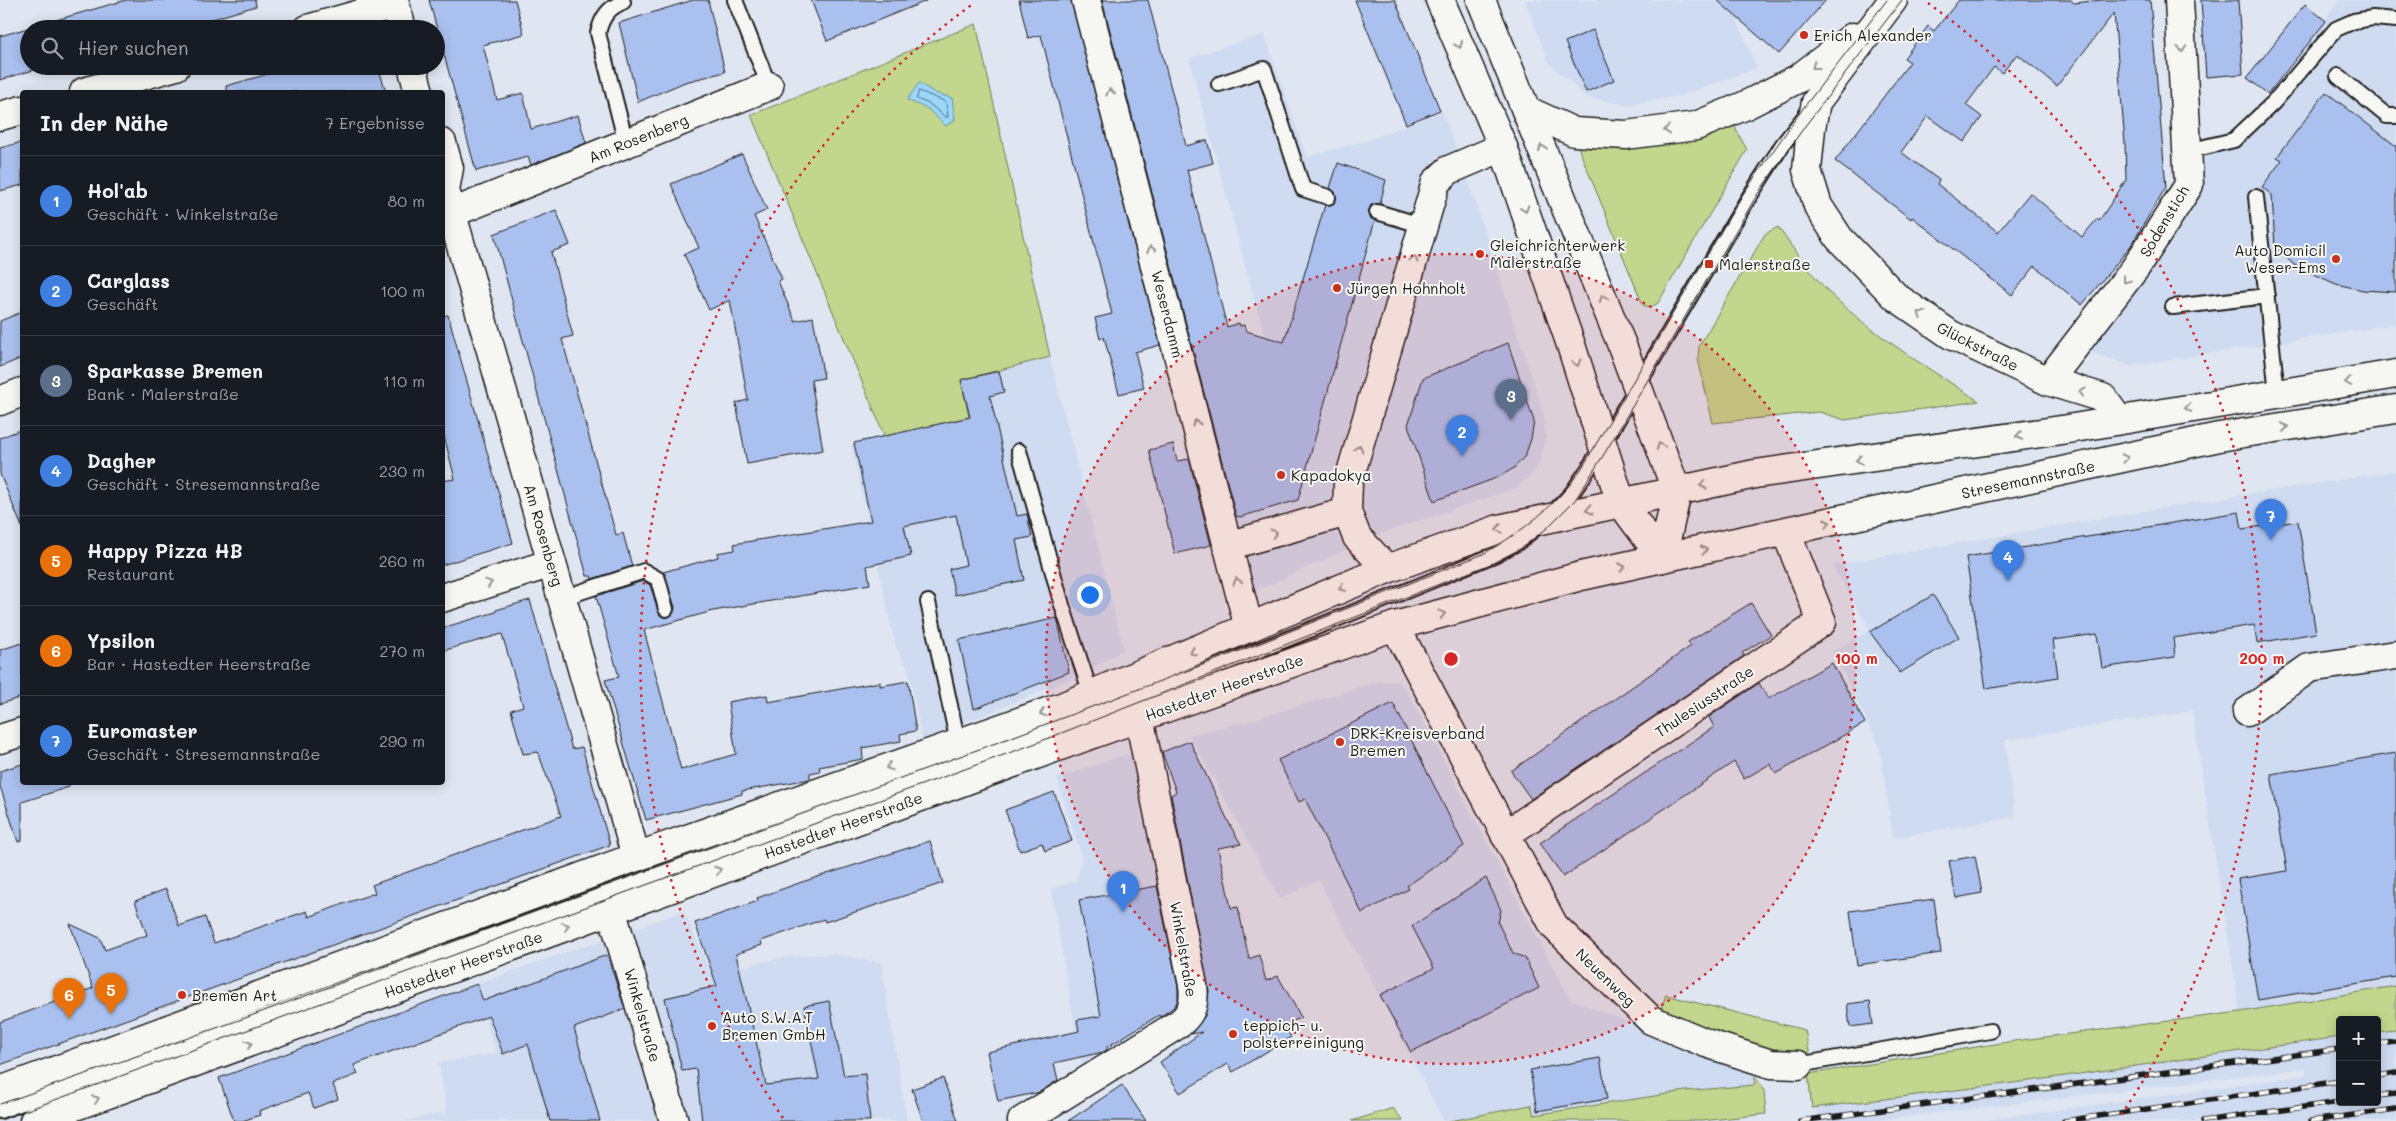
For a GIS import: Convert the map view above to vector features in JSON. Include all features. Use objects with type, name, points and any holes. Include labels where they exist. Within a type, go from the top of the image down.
[{"type":"street","name":"Weserdamm","points":[[1086,0],[1249,628]]},
{"type":"street","points":[[1440,0],[1503,147],[1604,444],[1621,503],[1662,558]]},
{"type":"street","points":[[1481,0],[1637,386],[1677,492],[1662,558]]},
{"type":"street","points":[[1526,110],[1574,132],[1626,135],[1696,126],[1744,106],[1799,78],[1848,42],[1892,0]]},
{"type":"street","points":[[1816,102],[1892,0]]},
{"type":"street","name":"Sodenstich","points":[[2048,381],[2136,267],[2189,185],[2178,0]]},
{"type":"street","points":[[352,20],[397,11]]},
{"type":"street","points":[[91,90],[144,75]]},
{"type":"street","points":[[415,75],[419,90]]},
{"type":"street","name":"Am Rosenberg","points":[[447,215],[769,86]]},
{"type":"street","name":"Glückstraße","points":[[1816,102],[1811,128],[1807,170],[1818,206],[1839,238],[1896,297],[1951,335],[2048,381],[2103,398],[2119,420]]},
{"type":"street","points":[[0,116],[20,111]]},
{"type":"street","points":[[1387,569],[1357,537],[1347,512],[1348,483],[1436,182],[1449,170],[1503,147]]},
{"type":"street","name":"Am Rosenberg","points":[[445,152],[450,168],[445,190],[447,215],[552,563],[636,857]]},
{"type":"street","points":[[0,1091],[636,857],[1091,694],[1387,569],[1499,529],[1755,474],[2119,420],[2396,374]]},
{"type":"street","points":[[0,401],[20,393]]},
{"type":"street","name":"Stresemannstraße","points":[[1662,558],[2219,437],[2396,409]]},
{"type":"street","points":[[1228,546],[1347,512]]},
{"type":"street","name":"Thulesiusstraße","points":[[1505,835],[1822,622],[1786,532]]},
{"type":"street","name":"Hastedter Heerstraße","points":[[34,1121],[611,909],[1395,626],[1581,576],[1662,558]]},
{"type":"street","points":[[445,597],[552,563]]},
{"type":"street","name":"Neuenweg","points":[[1395,626],[1554,926],[1650,1020],[1706,1043],[1771,1064],[1798,1065]]},
{"type":"street","points":[[2247,712],[2309,668],[2396,655]]},
{"type":"street","name":"Winkelstraße","points":[[1022,1121],[1180,1023],[1189,1015],[1193,1004],[1193,985],[1139,717]]},
{"type":"street","points":[[0,739],[20,733]]},
{"type":"street","name":"Winkelstraße","points":[[611,909],[674,1121]]},
{"type":"lane","points":[[735,0],[769,86]]},
{"type":"lane","points":[[623,2],[611,7],[601,20],[598,33],[626,143]]},
{"type":"lane","points":[[2188,151],[2234,140],[2274,103],[2336,30],[2354,21],[2373,18],[2396,20]]},
{"type":"lane","points":[[1219,84],[1264,69],[1304,189],[1328,197]]},
{"type":"lane","points":[[2338,76],[2387,116],[2396,116]]},
{"type":"lane","points":[[0,1111],[502,931],[1118,704],[1494,555],[1517,543],[1547,519],[1572,493],[1604,444],[1746,202],[1783,144],[1816,102]]},
{"type":"lane","points":[[2256,197],[2277,393]]},
{"type":"lane","points":[[1377,212],[1424,226]]},
{"type":"lane","points":[[2174,307],[2267,296]]},
{"type":"lane","points":[[1019,451],[1065,614],[1091,694]]},
{"type":"lane","points":[[562,598],[644,571],[658,579],[666,609]]},
{"type":"lane","points":[[928,602],[958,743]]},
{"type":"lane","name":"Neuenweg","points":[[1798,1065],[1990,1031]]},
{"type":"shaded area","points":[[1525,0],[1729,0],[1757,68],[1680,96],[1627,105],[1586,97],[1549,63]]},
{"type":"shaded area","points":[[2339,0],[2396,0],[2396,324],[2131,366],[2069,345],[2206,150],[2268,99]]},
{"type":"shaded area","points":[[1264,34],[1307,157],[1368,140],[1442,111],[1469,183],[1544,416],[1546,435],[1541,458],[1533,474],[1516,488],[1383,533],[1242,597],[1181,356],[1264,335],[1189,58]]},
{"type":"shaded area","points":[[1050,357],[1124,650],[1076,677],[922,740],[909,671],[896,647],[851,444],[969,418],[961,380]]},
{"type":"shaded area","points":[[2396,471],[2396,986],[2240,1012],[2192,711],[2005,740],[2015,817],[1893,838],[1880,748],[1833,651],[1870,630],[1832,565],[2185,504]]},
{"type":"shaded area","points":[[1379,681],[1397,681],[1405,687],[1570,999],[1742,1067],[1755,1076],[1755,1085],[1686,1091],[1534,1115],[1531,1105],[1444,1121],[1319,880],[1280,899],[1189,735],[1255,719]]},
{"type":"shaded area","points":[[1136,751],[1185,1010],[1083,1073],[1051,889],[1077,880],[1082,858],[1057,778]]},
{"type":"shaded area","points":[[684,911],[711,973],[791,956],[833,954],[881,962],[907,1121],[405,1121],[447,1112],[439,1063],[497,1053],[473,985]]},
{"type":"shaded area","points":[[2396,1030],[2396,1121],[1979,1121],[2306,1075],[2306,1068],[1871,1121],[1818,1121],[1816,1107],[2037,1080],[2336,1038],[2336,1106],[2381,1106],[2381,1032]]},
{"type":"green space","points":[[976,24],[1050,357],[961,380],[969,417],[885,437],[751,115]]},
{"type":"green space","points":[[1733,124],[1747,150],[1658,303],[1650,308],[1643,305],[1576,142],[1622,147],[1650,146],[1681,140]]},
{"type":"green space","points":[[1778,227],[1814,275],[1854,315],[1889,342],[1979,401],[1845,420],[1819,412],[1713,423],[1698,359],[1699,346],[1765,234]]},
{"type":"green space","points":[[2396,986],[2396,1030],[2381,1032],[2381,1016],[2336,1016],[2336,1038],[2037,1080],[1812,1108],[1808,1074],[2014,1041],[2240,1012]]},
{"type":"green space","points":[[1666,995],[1805,1030],[1810,1056],[1789,1057],[1658,1016]]},
{"type":"green space","points":[[1755,1076],[1764,1091],[1766,1114],[1702,1121],[1450,1121],[1531,1105],[1534,1115],[1686,1091],[1754,1085]]},
{"type":"green space","points":[[1393,1108],[1403,1121],[1352,1121]]},
{"type":"water","points":[[919,83],[935,93],[952,98],[955,120],[946,126],[928,109],[907,100]]},
{"type":"building","points":[[126,0],[255,0],[256,6],[209,20],[56,20]]},
{"type":"building","points":[[429,0],[515,0],[524,34],[483,45],[497,100],[523,93],[531,129],[578,115],[586,143],[531,165],[528,157],[476,171],[445,58],[445,20],[434,20]]},
{"type":"building","points":[[693,0],[708,0],[725,72],[685,82],[638,102],[619,23]]},
{"type":"building","points":[[811,0],[926,0],[926,1],[827,41]]},
{"type":"building","points":[[1019,0],[1071,0],[1160,345],[1135,352],[1144,388],[1119,394],[1104,337],[1100,339],[1095,318],[1112,314],[1041,35],[1028,38]]},
{"type":"building","points":[[1102,0],[1148,0],[1186,146],[1207,140],[1213,163],[1187,170],[1227,327],[1239,323],[1240,326],[1244,325],[1246,331],[1284,342],[1325,205],[1333,204],[1336,199],[1335,192],[1330,188],[1338,163],[1386,180],[1380,204],[1371,205],[1369,210],[1370,218],[1375,220],[1298,500],[1240,517],[1236,516]]},
{"type":"building","points":[[1355,0],[1395,0],[1440,110],[1406,124]]},
{"type":"building","points":[[1717,0],[1826,0],[1779,54]]},
{"type":"building","points":[[1959,0],[2071,0],[2074,3],[2102,0],[2150,0],[2166,187],[2130,247],[2082,305],[2035,266],[2012,295],[1912,217],[1911,219],[1835,161],[1910,62],[1904,58],[1928,26],[1934,31]],"holes":[[[2114,13],[2125,143],[2126,180],[2099,221],[2097,219],[2082,237],[2030,193],[1998,232],[1937,184],[1939,180],[1901,152],[1928,116],[1964,142],[1982,117],[1966,105],[1994,67],[2002,73],[2017,54],[2057,86]]]},
{"type":"building","points":[[2201,0],[2238,0],[2243,74],[2206,77]]},
{"type":"building","points":[[2305,4],[2326,21],[2268,94],[2247,78]]},
{"type":"building","points":[[20,30],[20,74],[0,80],[0,36]]},
{"type":"building","points":[[1593,30],[1614,80],[1586,92],[1565,42]]},
{"type":"building","points":[[264,75],[381,75],[385,90],[227,90],[226,86]]},
{"type":"building","points":[[2326,92],[2396,146],[2396,292],[2363,290],[2336,284],[2294,265],[2275,247],[2272,195],[2262,187],[2282,160],[2277,157]]},
{"type":"building","points":[[20,143],[20,186],[0,191],[0,148]]},
{"type":"building","points":[[742,154],[767,210],[754,216],[782,279],[778,281],[795,321],[813,317],[824,378],[811,380],[823,450],[747,464],[736,403],[748,400],[730,300],[709,310],[684,254],[699,248],[671,184]]},
{"type":"building","points":[[556,210],[570,245],[551,252],[573,336],[562,339],[616,535],[623,533],[632,566],[592,579],[591,576],[587,576],[494,234]]},
{"type":"building","points":[[20,313],[20,359],[0,367],[0,321]]},
{"type":"building","points":[[448,315],[513,543],[445,564],[445,481],[455,479],[445,440],[445,316]]},
{"type":"building","points":[[1508,343],[1534,421],[1531,439],[1525,456],[1514,468],[1499,477],[1434,501],[1408,425],[1423,378]]},
{"type":"building","points":[[999,371],[1004,392],[990,396],[1017,516],[1027,514],[1032,537],[1016,540],[1024,580],[955,595],[949,569],[966,565],[956,515],[904,526],[911,556],[867,566],[870,584],[713,611],[644,630],[681,770],[736,754],[728,702],[767,695],[768,702],[880,682],[880,686],[908,681],[916,731],[900,734],[901,741],[862,748],[863,759],[819,767],[820,771],[810,773],[810,779],[742,791],[742,794],[646,820],[605,680],[619,677],[596,596],[643,581],[650,585],[660,615],[669,617],[674,612],[675,607],[663,572],[718,557],[717,553],[735,550],[734,544],[871,521],[854,443],[970,417],[961,380]]},
{"type":"building","points":[[20,430],[20,522],[0,474],[0,438]]},
{"type":"building","points":[[1173,444],[1177,461],[1189,459],[1211,545],[1175,554],[1149,450]]},
{"type":"building","points":[[2239,512],[2242,529],[2298,521],[2316,633],[2257,643],[2254,625],[2173,638],[2175,657],[2102,668],[2097,634],[2053,640],[2058,677],[1986,689],[1966,557]]},
{"type":"building","points":[[1933,595],[1959,637],[1900,673],[1870,632]]},
{"type":"building","points":[[530,600],[572,749],[582,747],[610,845],[0,1065],[0,1022],[93,988],[70,924],[100,938],[105,950],[147,935],[135,901],[166,889],[179,926],[205,917],[214,943],[307,911],[309,917],[375,893],[372,885],[561,816],[538,752],[523,754],[511,710],[523,706],[502,634],[445,650],[445,627],[496,612],[496,610]]},
{"type":"building","points":[[1751,603],[1771,635],[1742,653],[1744,656],[1531,799],[1511,771],[1691,646],[1688,642]]},
{"type":"building","points":[[1057,618],[1069,672],[974,709],[959,640]]},
{"type":"building","points":[[20,644],[20,698],[0,704],[0,650]]},
{"type":"building","points":[[1832,663],[1865,723],[1776,774],[1770,764],[1744,779],[1734,762],[1563,877],[1540,843],[1714,727],[1709,717],[1759,683],[1768,699]]},
{"type":"building","points":[[1393,703],[1464,846],[1407,886],[1409,889],[1362,913],[1305,799],[1299,802],[1278,760]]},
{"type":"building","points":[[1190,741],[1241,844],[1218,848],[1231,908],[1238,907],[1249,959],[1259,955],[1266,981],[1278,976],[1301,1017],[1284,1026],[1291,1037],[1233,1072],[1228,1064],[1180,1093],[1160,1062],[1202,1032],[1191,1034],[1205,1016],[1209,991],[1171,795],[1176,792],[1162,752]]},
{"type":"building","points":[[2396,753],[2396,977],[2258,1000],[2238,879],[2287,871],[2271,774]]},
{"type":"building","points":[[20,765],[20,785],[69,785],[69,787],[22,802],[22,841],[18,842],[0,786],[0,771]]},
{"type":"building","points":[[1054,792],[1072,841],[1045,851],[1042,843],[1020,851],[1005,810]]},
{"type":"building","points":[[930,841],[943,883],[825,922],[824,919],[761,941],[762,945],[736,954],[766,1085],[819,1079],[804,1006],[829,1001],[844,1076],[865,1074],[870,1121],[702,1121],[696,1069],[682,1071],[665,998],[717,986],[695,923],[758,901],[757,898],[802,882]]},
{"type":"building","points":[[1975,856],[1982,893],[1956,898],[1949,861]]},
{"type":"building","points":[[1486,878],[1501,910],[1498,923],[1513,953],[1525,958],[1539,988],[1411,1052],[1380,995],[1434,968],[1412,926]]},
{"type":"building","points":[[1157,886],[1178,987],[1178,999],[1175,1006],[1160,1017],[1159,1015],[1107,1047],[1107,1050],[1103,1052],[1054,1063],[1058,1080],[1040,1092],[998,1101],[987,1052],[1079,1031],[1077,1020],[1101,1016],[1079,900]]},
{"type":"building","points":[[1934,899],[1941,953],[1857,965],[1850,911]]},
{"type":"building","points":[[607,955],[625,1009],[574,1028],[600,1121],[550,1121],[528,1044],[503,1054],[489,1016],[354,1065],[358,1074],[333,1084],[338,1099],[314,1108],[308,1093],[259,1111],[260,1115],[242,1121],[234,1121],[219,1078],[477,984],[483,1001]]},
{"type":"building","points":[[1870,1001],[1873,1024],[1850,1027],[1847,1004]]},
{"type":"building","points":[[1600,1058],[1607,1099],[1537,1111],[1530,1070]]},
{"type":"building","points":[[943,1078],[958,1121],[923,1121],[912,1089]]},
{"type":"building","points":[[1122,1085],[1146,1121],[1068,1121]]},
{"type":"tram line","points":[[0,1104],[245,1018],[1004,740],[1258,644],[1483,554],[1516,533],[1548,508],[1568,487],[1582,468],[1743,194],[1804,107],[1887,0]]},
{"type":"tram line","points":[[0,1120],[1031,745],[1493,563],[1520,549],[1546,529],[1575,500],[1606,451],[1757,195],[1805,126],[1902,0]]},
{"type":"railway","points":[[2381,1044],[2396,1042]]},
{"type":"railway","points":[[1800,1121],[2336,1050]]},
{"type":"railway","points":[[2381,1075],[2396,1073]]},
{"type":"railway","points":[[2064,1121],[2336,1082]]},
{"type":"railway","points":[[2381,1096],[2396,1094]]},
{"type":"railway","points":[[2203,1121],[2336,1103]]},
{"type":"railway","points":[[2311,1121],[2396,1109]]},
{"type":"place","name":"Erich Alexander","points":[[1804,35]]},
{"type":"place","name":"Gleichrichterwerk Malerstraße","points":[[1480,254]]},
{"type":"place","name":"Auto Domicil Weser-Ems","points":[[2336,259]]},
{"type":"place","name":"Malerstraße","points":[[1709,264]]},
{"type":"place","name":"Jürgen Hohnholt","points":[[1337,288]]},
{"type":"place","name":"Sparkasse Bremen","points":[[1511,420]]},
{"type":"place","name":"Carglass","points":[[1462,456]]},
{"type":"place","name":"Kapadokya","points":[[1281,475]]},
{"type":"place","name":"Euromaster","points":[[2271,540]]},
{"type":"place","name":"Dagher","points":[[2008,581]]},
{"type":"place","name":"DRK-Kreisverband Bremen","points":[[1340,742]]},
{"type":"place","name":"Hol'ab","points":[[1123,912]]},
{"type":"place","name":"Bremen Art","points":[[182,995]]},
{"type":"place","name":"Happy Pizza HB","points":[[111,1014]]},
{"type":"place","name":"Ypsilon","points":[[69,1019]]},
{"type":"place","name":"Auto S.W.A.T Bremen GmbH","points":[[712,1026]]},
{"type":"place","name":"teppich- u. polsterreinigung","points":[[1233,1034]]}]
